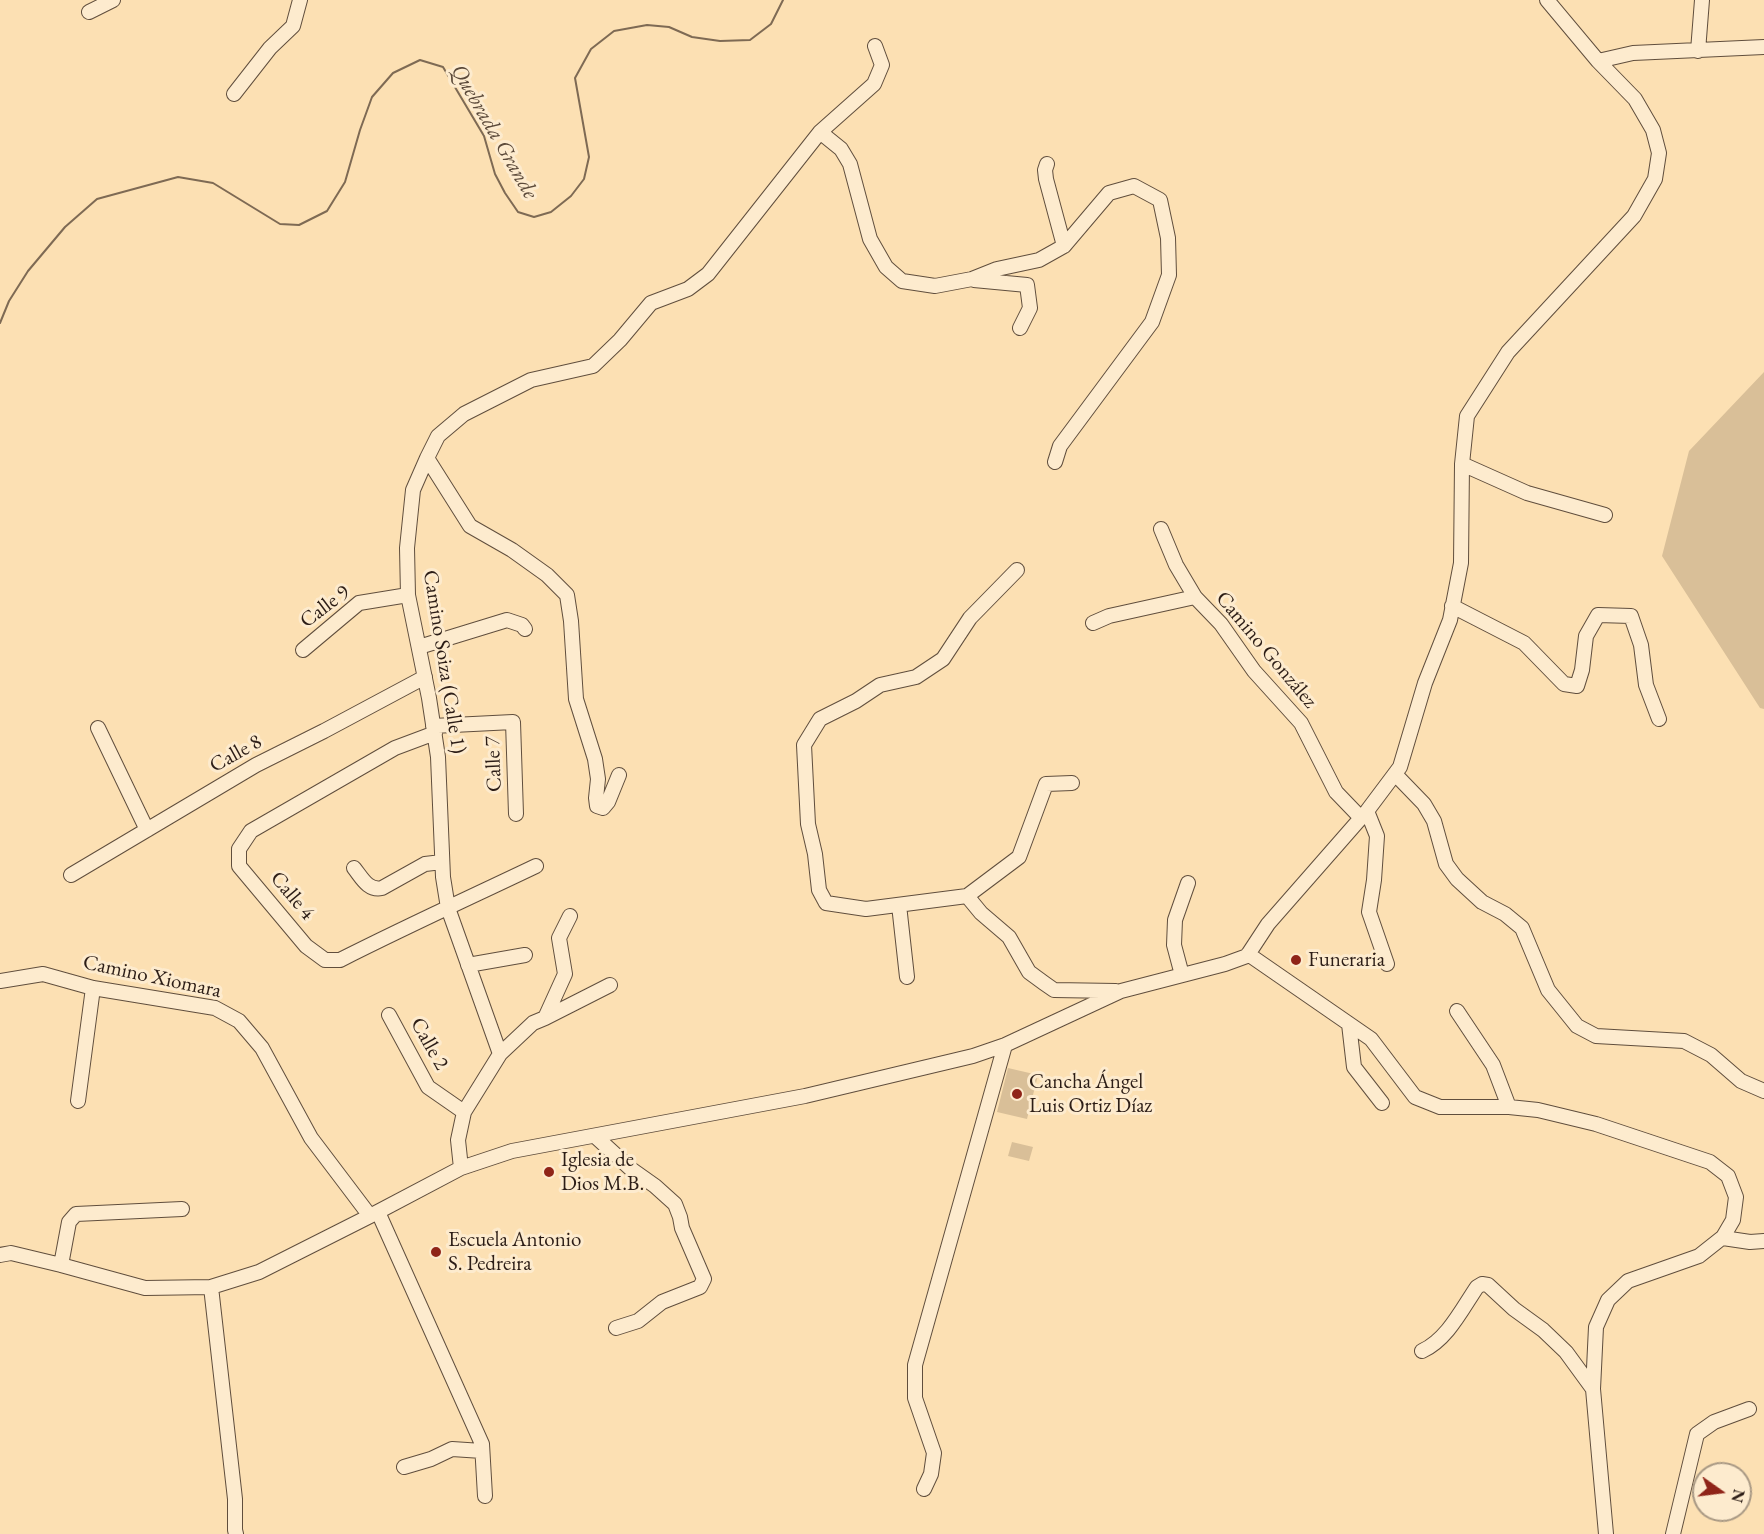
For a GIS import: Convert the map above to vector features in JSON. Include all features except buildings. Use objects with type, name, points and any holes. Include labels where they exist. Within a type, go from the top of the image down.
[{"type":"street","points":[[89,12],[113,0]]},
{"type":"street","points":[[234,94],[270,48],[293,26],[300,0]]},
{"type":"street","points":[[0,1255],[11,1253],[145,1288],[211,1287],[259,1272],[461,1168],[512,1151],[805,1096],[973,1056],[1005,1045],[1121,991],[1225,964],[1248,954],[1268,924],[1364,815],[1400,767],[1425,684],[1449,620],[1461,563],[1462,464],[1467,416],[1508,352],[1634,216],[1655,179],[1659,153],[1653,130],[1635,99],[1598,61],[1547,0]]},
{"type":"street","points":[[1698,51],[1702,0]]},
{"type":"street","name":"Camino Soiza (Calle 1)","points":[[500,1054],[448,908],[443,877],[438,757],[408,595],[407,548],[413,490],[438,436],[464,414],[531,380],[593,366],[620,340],[651,303],[688,289],[708,274],[820,132],[873,84],[882,65],[875,46]]},
{"type":"street","points":[[1598,61],[1633,53],[1764,47]]},
{"type":"street","points":[[820,132],[842,149],[850,164],[870,240],[886,267],[902,281],[935,286],[972,279],[997,269],[1039,260],[1064,246],[1109,193],[1134,186],[1160,200],[1168,238],[1169,275],[1152,322],[1060,446],[1054,462]]},
{"type":"street","points":[[1047,164],[1046,179],[1064,246]]},
{"type":"street","points":[[972,279],[1027,285],[1030,308],[1020,328]]},
{"type":"street","points":[[427,458],[470,526],[512,550],[547,575],[567,595],[576,699],[595,759],[598,779],[597,806],[603,808],[608,802],[619,775]]},
{"type":"street","points":[[1462,464],[1527,493],[1605,515]]},
{"type":"street","points":[[1161,529],[1176,565],[1195,597]]},
{"type":"street","points":[[1017,570],[970,618],[943,659],[916,677],[880,685],[856,702],[820,719],[804,745],[808,824],[815,854],[819,890],[826,903],[866,909],[967,896],[1019,857],[1047,784],[1072,783]]},
{"type":"street","name":"Calle 9","points":[[303,650],[359,603],[408,595]]},
{"type":"street","name":"Camino González","points":[[1093,623],[1109,616],[1195,597],[1221,624],[1254,671],[1301,723],[1336,792],[1364,815]]},
{"type":"street","points":[[1452,606],[1524,643],[1564,684],[1577,686],[1586,636],[1598,615],[1631,616],[1641,645],[1646,685],[1659,719]]},
{"type":"street","points":[[419,647],[507,621],[522,625],[525,629]]},
{"type":"street","name":"Calle 8","points":[[71,875],[256,765],[425,677]]},
{"type":"street","name":"Calle 7","points":[[434,730],[513,722],[516,814]]},
{"type":"street","points":[[99,729],[147,830]]},
{"type":"street","name":"Calle 4","points":[[434,730],[395,748],[251,831],[239,849],[239,867],[306,946],[325,960],[340,960],[424,917],[536,866]]},
{"type":"street","points":[[1395,774],[1424,804],[1434,821],[1446,864],[1457,879],[1482,902],[1505,914],[1522,928],[1548,990],[1577,1026],[1596,1036],[1684,1041],[1712,1055],[1742,1081],[1764,1091]]},
{"type":"street","points":[[1364,815],[1377,836],[1369,912],[1387,964]]},
{"type":"street","points":[[354,868],[370,888],[378,889],[425,864],[442,862]]},
{"type":"street","points":[[1182,975],[1174,945],[1175,920],[1188,883]]},
{"type":"street","points":[[967,896],[981,913],[1009,937],[1029,972],[1054,990],[1121,991]]},
{"type":"street","points":[[899,905],[907,977]]},
{"type":"street","points":[[545,1018],[565,974],[559,939],[570,915]]},
{"type":"street","points":[[1248,954],[1371,1039],[1415,1097],[1440,1107],[1509,1107],[1538,1110],[1596,1124],[1710,1162],[1728,1176],[1736,1197],[1733,1220],[1723,1238],[1699,1256],[1628,1281],[1608,1300],[1596,1327],[1593,1389],[1606,1534]]},
{"type":"street","points":[[468,965],[525,955]]},
{"type":"street","name":"Camino Xiomara","points":[[0,981],[43,975],[93,988],[215,1008],[239,1021],[262,1048],[311,1138],[374,1214],[482,1444],[485,1496]]},
{"type":"street","points":[[461,1168],[458,1140],[464,1112],[500,1054],[533,1023],[610,985]]},
{"type":"street","points":[[78,1101],[93,988]]},
{"type":"street","points":[[1457,1011],[1493,1065],[1509,1107]]},
{"type":"street","name":"Calle 2","points":[[389,1015],[429,1087],[464,1112]]},
{"type":"street","points":[[1349,1024],[1354,1066],[1382,1103]]},
{"type":"street","points":[[924,1489],[931,1474],[934,1453],[915,1398],[915,1365],[1005,1045]]},
{"type":"street","points":[[595,1136],[675,1204],[681,1217],[682,1228],[704,1279],[700,1287],[662,1302],[638,1321],[616,1328]]},
{"type":"street","points":[[61,1265],[69,1222],[75,1214],[183,1209]]},
{"type":"street","points":[[1723,1238],[1750,1242],[1764,1241]]},
{"type":"street","points":[[1422,1351],[1433,1346],[1442,1336],[1478,1287],[1482,1284],[1488,1285],[1514,1310],[1543,1330],[1566,1352],[1593,1389]]},
{"type":"street","points":[[211,1287],[235,1498],[236,1534]]},
{"type":"street","points":[[1673,1534],[1697,1434],[1714,1422],[1749,1409]]},
{"type":"street","points":[[404,1467],[431,1459],[452,1449],[482,1451]]},
{"type":"shaded area","points":[[1764,372],[1764,709],[1760,708],[1662,556],[1689,451]]},
{"type":"shaded area","name":"Cancha Ángel Luis Ortiz Díaz","points":[[1008,1068],[1038,1075],[1027,1119],[997,1112]]},
{"type":"shaded area","points":[[1012,1142],[1033,1147],[1029,1161],[1008,1156]]},
{"type":"waterway","name":"Quebrada Grande","points":[[0,323],[9,301],[28,271],[65,227],[97,199],[178,177],[213,183],[280,224],[299,225],[327,211],[345,182],[372,97],[393,73],[420,60],[443,67],[484,136],[495,174],[518,212],[534,217],[551,212],[571,196],[584,179],[589,157],[575,78],[591,49],[614,31],[647,25],[669,27],[692,37],[720,41],[750,40],[771,24],[783,0]]},
{"type":"place","name":"Funeraria","points":[[1296,960]]},
{"type":"place","name":"Cancha Ángel Luis Ortiz Díaz","points":[[1017,1094]]},
{"type":"place","name":"Iglesia de Dios M.B.","points":[[549,1172]]},
{"type":"place","name":"Escuela Antonio S. Pedreira","points":[[436,1252]]}]
